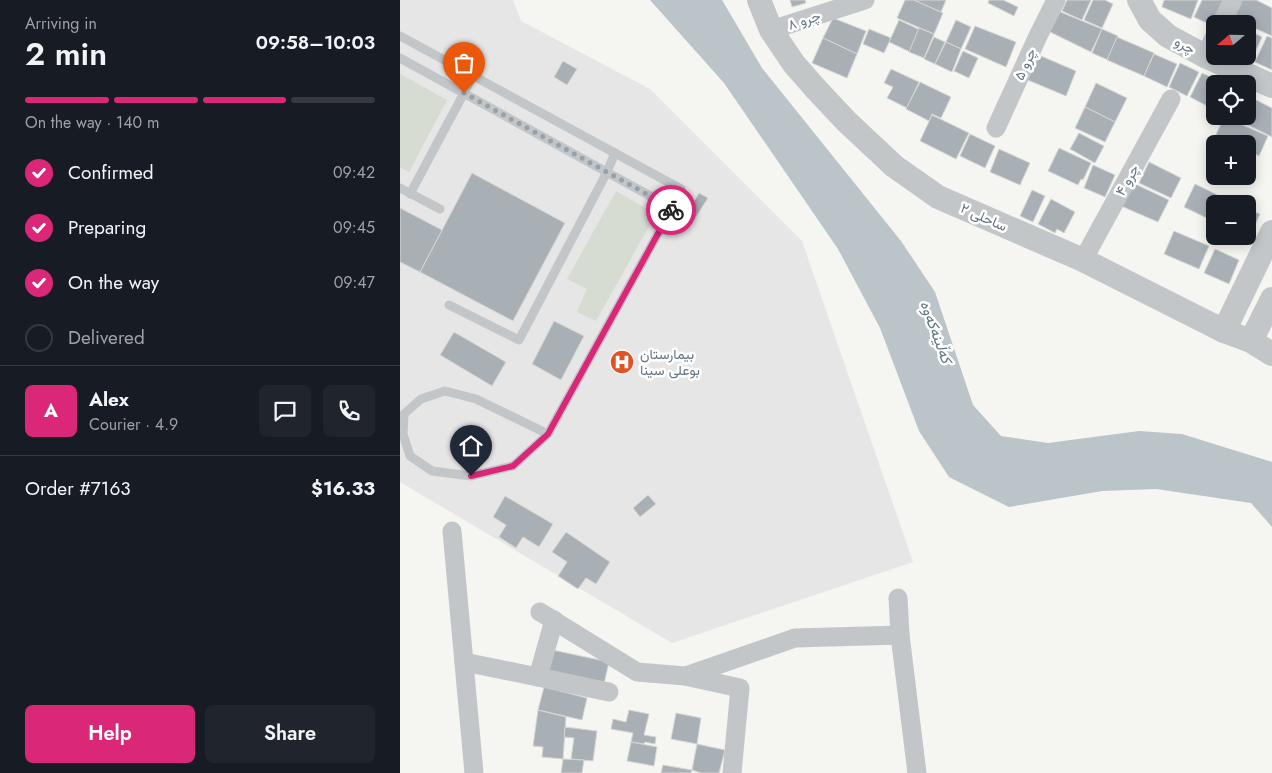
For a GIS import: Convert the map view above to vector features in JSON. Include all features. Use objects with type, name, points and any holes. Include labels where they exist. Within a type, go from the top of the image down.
[{"type":"street","name":"ساحلی ۲","points":[[759,0],[771,30],[794,64],[816,89],[846,121],[894,166],[938,197],[1083,260],[1224,331],[1251,341],[1272,354]]},
{"type":"street","name":"چرو ۸","points":[[771,30],[865,0]]},
{"type":"street","name":"چرو ۵","points":[[996,128],[1056,0]]},
{"type":"street","name":"چرو","points":[[1139,0],[1150,20],[1168,36],[1206,45]]},
{"type":"street","points":[[1226,15],[1233,0]]},
{"type":"street","name":"چرو","points":[[1239,65],[1272,86]]},
{"type":"street","name":"چرو ۴","points":[[1083,260],[1171,99]]},
{"type":"street","points":[[1224,331],[1272,232]]},
{"type":"street","points":[[1251,341],[1272,299]]},
{"type":"street","points":[[452,531],[474,773]]},
{"type":"street","points":[[898,598],[900,635],[917,773]]},
{"type":"street","points":[[538,677],[547,616],[637,672],[685,676],[740,688],[732,773]]},
{"type":"street","points":[[685,676],[795,638],[900,635]]},
{"type":"street","points":[[464,662],[610,692]]},
{"type":"lane","points":[[400,36],[681,189],[548,434],[513,466],[471,476],[432,470],[410,456],[402,434],[404,414],[421,399],[444,391],[476,399],[548,434]]},
{"type":"lane","points":[[400,58],[672,208]]},
{"type":"lane","points":[[410,194],[473,76]]},
{"type":"lane","points":[[449,306],[519,340],[607,172],[615,153]]},
{"type":"lane","points":[[400,188],[440,209]]},
{"type":"shaded area","name":"بیمارستان بوعلی سینا","points":[[400,0],[513,0],[521,21],[650,89],[802,241],[913,562],[672,643],[400,482]]},
{"type":"shaded area","points":[[400,74],[447,100],[409,172],[400,167]]},
{"type":"shaded area","points":[[616,191],[656,214],[596,321],[577,312],[587,289],[567,279]]},
{"type":"water","name":"کەڵینەکەوە","points":[[650,0],[722,0],[762,68],[901,241],[935,292],[973,405],[1001,436],[1048,443],[1139,431],[1182,434],[1272,462],[1272,527],[1251,503],[1156,489],[1102,491],[1009,507],[949,477],[919,431],[880,328],[838,249],[724,83]]},
{"type":"building","points":[[790,0],[805,0],[806,3],[792,7]]},
{"type":"building","points":[[905,0],[914,0],[943,13],[934,34],[897,18]]},
{"type":"building","points":[[914,0],[946,0],[941,12]]},
{"type":"building","points":[[989,0],[1003,0],[1018,7],[1014,16],[988,3]]},
{"type":"building","points":[[1067,0],[1091,0],[1082,20],[1062,11]]},
{"type":"building","points":[[1093,0],[1105,0],[1113,4],[1102,28],[1084,20]]},
{"type":"building","points":[[1164,0],[1198,0],[1191,19],[1162,7]]},
{"type":"building","points":[[1202,0],[1223,0],[1217,15],[1206,15],[1206,23],[1194,17]]},
{"type":"building","points":[[1239,0],[1256,0],[1272,8],[1272,36],[1256,29],[1256,15],[1231,15]]},
{"type":"building","points":[[1058,11],[1102,29],[1091,52],[1046,30]]},
{"type":"building","points":[[833,18],[866,31],[857,54],[823,38]]},
{"type":"building","points":[[899,20],[920,30],[910,52],[889,42]]},
{"type":"building","points":[[956,20],[971,27],[961,49],[946,42]]},
{"type":"building","points":[[975,26],[1016,42],[1006,67],[965,49]]},
{"type":"building","points":[[919,28],[934,34],[924,58],[909,52]]},
{"type":"building","points":[[869,29],[891,38],[884,53],[863,44]]},
{"type":"building","points":[[1102,29],[1118,36],[1108,60],[1092,53]]},
{"type":"building","points":[[1256,34],[1262,37],[1256,50]]},
{"type":"building","points":[[1267,36],[1272,38],[1272,70],[1256,62]]},
{"type":"building","points":[[934,37],[945,42],[935,64],[924,59]]},
{"type":"building","points":[[1117,37],[1154,53],[1144,76],[1107,60]]},
{"type":"building","points":[[823,38],[857,54],[847,78],[812,63]]},
{"type":"building","points":[[946,42],[961,49],[952,72],[935,64]]},
{"type":"building","points":[[963,51],[978,58],[969,78],[954,71]]},
{"type":"building","points":[[1034,53],[1076,71],[1066,96],[1023,78]]},
{"type":"building","points":[[1154,54],[1177,64],[1167,87],[1144,76]]},
{"type":"building","points":[[563,61],[577,69],[567,85],[554,77]]},
{"type":"building","points":[[1180,63],[1199,72],[1187,96],[1169,87]]},
{"type":"building","points":[[891,69],[919,82],[907,108],[887,98],[893,87],[884,83]]},
{"type":"building","points":[[1202,73],[1206,75],[1206,105],[1190,97]]},
{"type":"building","points":[[920,82],[951,97],[941,118],[932,114],[929,121],[906,109]]},
{"type":"building","points":[[1096,83],[1127,98],[1115,122],[1085,107]]},
{"type":"building","points":[[1256,100],[1272,108],[1272,137],[1248,125],[1256,125]]},
{"type":"building","points":[[1085,107],[1115,122],[1105,142],[1075,128]]},
{"type":"building","points":[[932,115],[969,133],[956,159],[920,141]]},
{"type":"building","points":[[1220,125],[1243,125],[1268,136],[1259,156],[1256,155],[1256,135],[1216,135]]},
{"type":"building","points":[[1079,133],[1104,146],[1095,163],[1070,149]]},
{"type":"building","points":[[970,134],[995,146],[985,168],[960,156]]},
{"type":"building","points":[[1059,148],[1091,163],[1083,180],[1081,179],[1078,185],[1048,171]]},
{"type":"building","points":[[999,149],[1030,163],[1020,185],[990,172]]},
{"type":"building","points":[[1149,162],[1181,178],[1171,198],[1139,183]]},
{"type":"building","points":[[1093,165],[1115,175],[1105,197],[1084,188]]},
{"type":"building","points":[[472,173],[565,223],[513,321],[420,272]]},
{"type":"building","points":[[1133,183],[1169,200],[1158,222],[1121,206]]},
{"type":"building","points":[[1195,184],[1218,195],[1206,195],[1206,218],[1184,207]]},
{"type":"building","points":[[1032,190],[1045,196],[1033,222],[1020,216]]},
{"type":"building","points":[[699,193],[708,198],[694,220],[686,215]]},
{"type":"building","points":[[1051,199],[1075,212],[1064,233],[1057,229],[1055,233],[1038,224]]},
{"type":"building","points":[[400,208],[442,230],[420,272],[400,262]]},
{"type":"building","points":[[1256,212],[1260,214],[1256,223]]},
{"type":"building","points":[[1174,231],[1209,246],[1199,269],[1164,254]]},
{"type":"building","points":[[1215,249],[1239,260],[1229,284],[1204,273]]},
{"type":"building","points":[[554,321],[584,336],[561,380],[532,364]]},
{"type":"building","points":[[454,332],[506,362],[492,386],[440,355]]},
{"type":"building","points":[[648,495],[656,504],[640,517],[633,508]]},
{"type":"building","points":[[505,496],[553,524],[539,547],[523,537],[516,548],[499,537],[506,525],[493,517]]},
{"type":"building","points":[[566,532],[610,562],[596,584],[586,578],[578,589],[558,576],[567,562],[552,552]]},
{"type":"building","points":[[548,649],[609,662],[603,688],[543,675]]},
{"type":"building","points":[[544,687],[587,698],[582,720],[538,710]]},
{"type":"building","points":[[538,710],[566,717],[563,759],[542,757],[543,747],[533,746]]},
{"type":"building","points":[[629,710],[649,714],[644,735],[656,737],[655,744],[631,742],[633,733],[611,729],[613,719],[626,722]]},
{"type":"building","points":[[676,713],[701,718],[697,744],[671,739]]},
{"type":"building","points":[[565,727],[597,731],[593,761],[571,759],[574,738],[564,737]]},
{"type":"building","points":[[631,742],[657,747],[654,766],[627,761]]},
{"type":"building","points":[[697,744],[725,750],[719,773],[701,773],[692,770]]},
{"type":"building","points":[[563,759],[584,760],[582,773],[561,773]]},
{"type":"building","points":[[663,765],[692,770],[691,773],[661,773]]},
{"type":"way so far","points":[[464,93],[672,208],[671,210]]},
{"type":"place","name":"بیمارستان بوعلی سینا","points":[[622,362]]},
{"type":"route","points":[[471,476],[513,466],[548,434],[671,210]]}]
